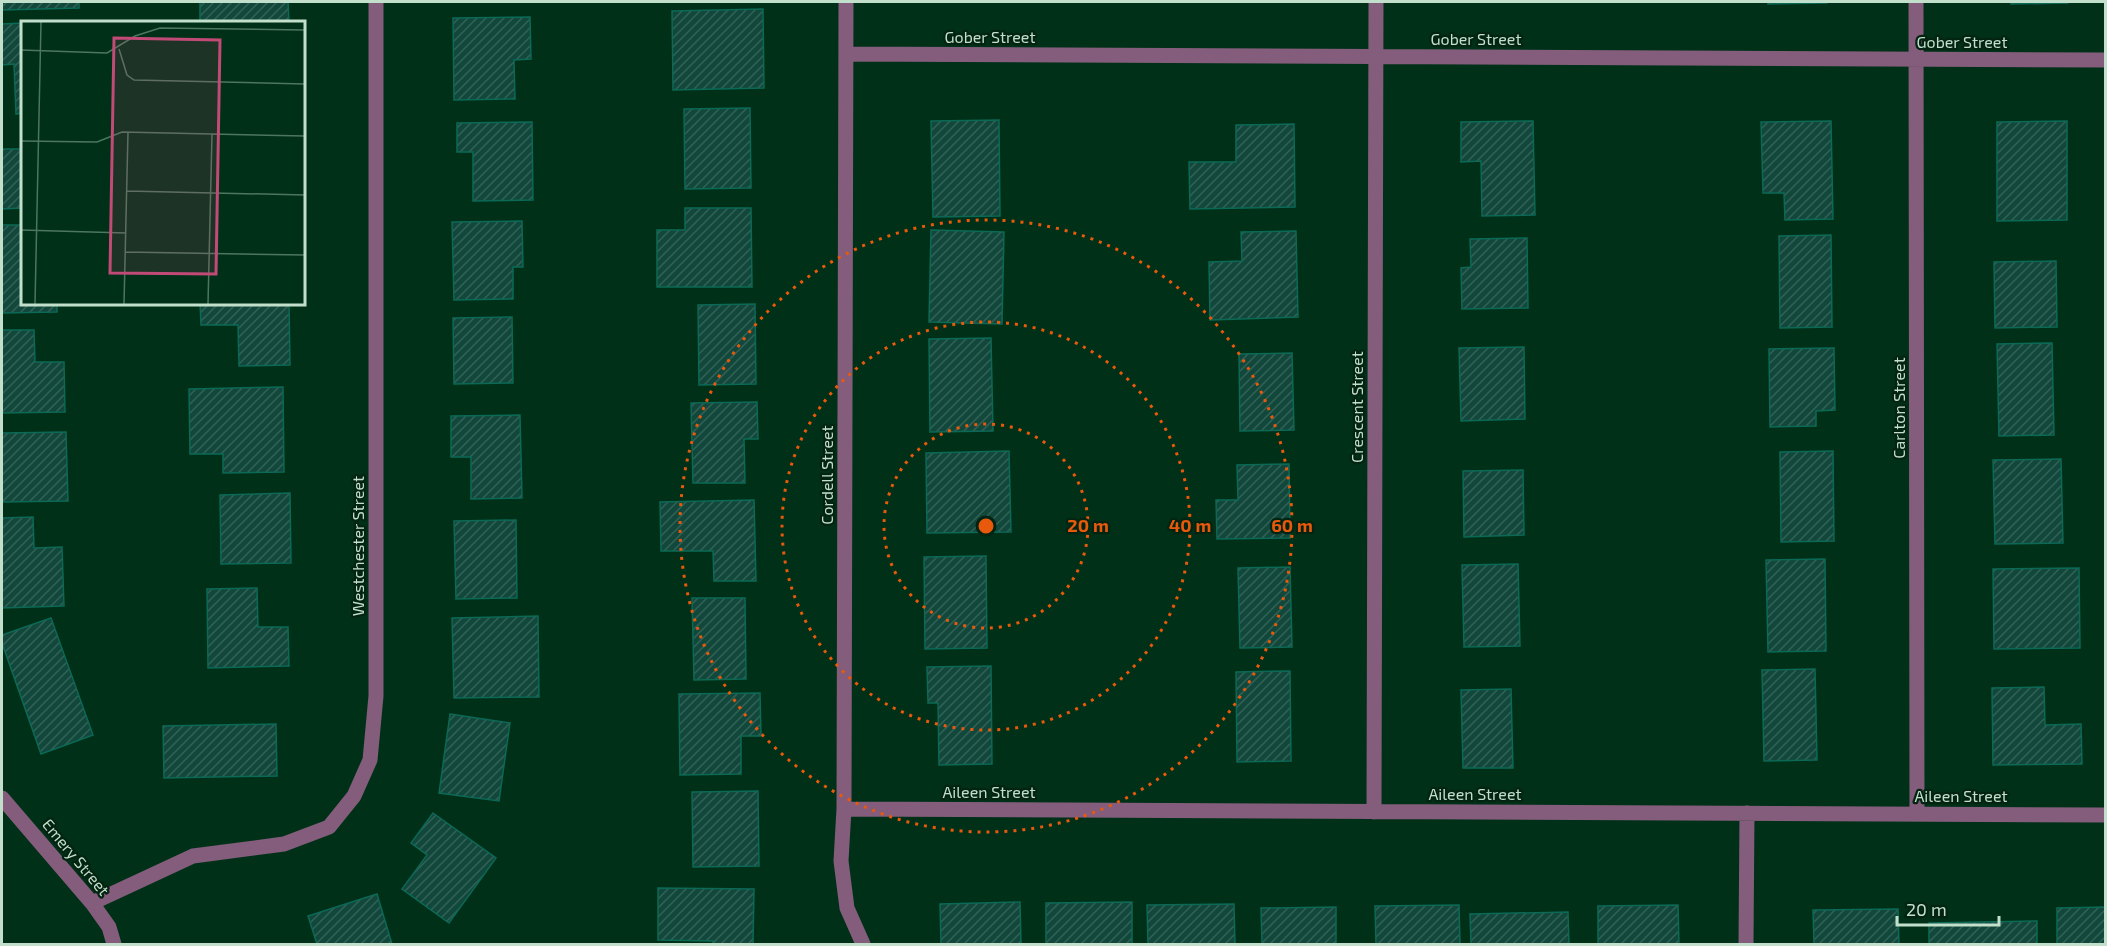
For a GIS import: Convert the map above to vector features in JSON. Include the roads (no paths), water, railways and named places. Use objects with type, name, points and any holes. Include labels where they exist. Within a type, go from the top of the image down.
[{"type":"street","name":"Westchester Street","points":[[92,903],[192,856],[285,844],[329,827],[354,796],[370,760],[376,696],[376,2]]},
{"type":"street","name":"Cordell Street","points":[[846,2],[844,809],[841,861],[847,908],[862,945]]},
{"type":"street","name":"Crescent Street","points":[[1374,812],[1376,2]]},
{"type":"street","name":"Carlton Street","points":[[1916,2],[1917,814]]},
{"type":"street","name":"Gober Street","points":[[846,54],[2106,60]]},
{"type":"street","name":"Emery Street","points":[[2,798],[92,903],[109,927],[114,945]]},
{"type":"street","name":"Aileen Street","points":[[844,809],[2106,815]]},
{"type":"street","points":[[1746,945],[1747,813]]}]
